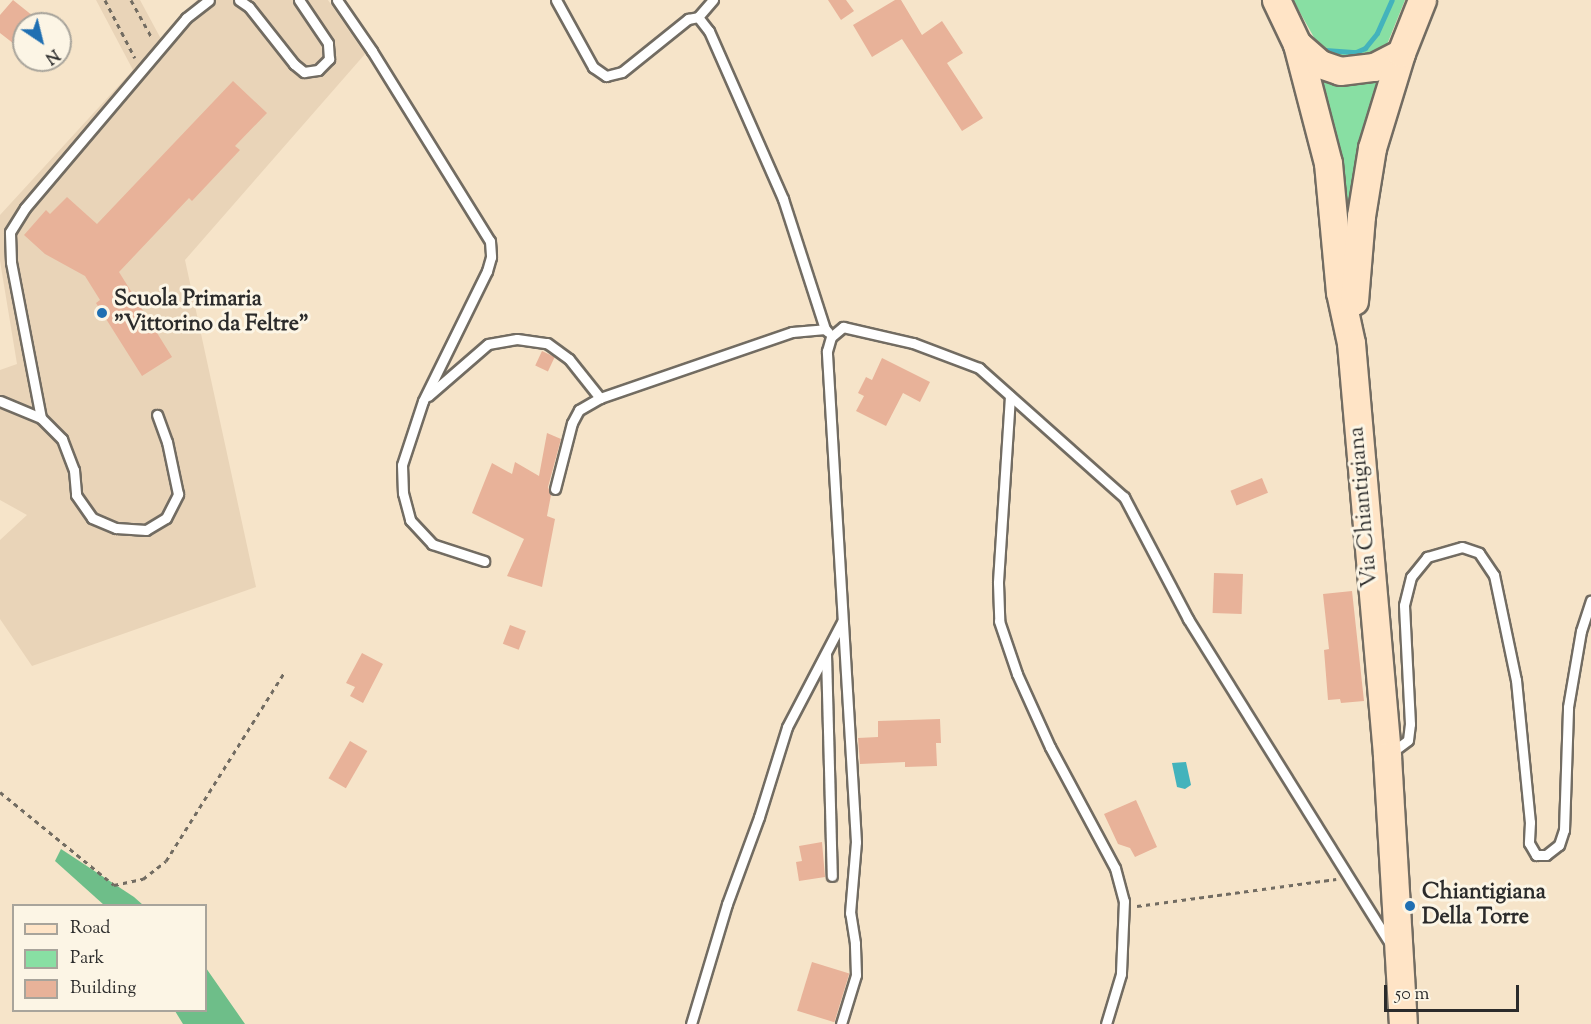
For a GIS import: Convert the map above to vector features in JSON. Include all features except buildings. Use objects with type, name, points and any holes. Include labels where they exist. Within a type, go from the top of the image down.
[{"type":"street","name":"Via Chiantigiana","points":[[1276,0],[1297,44],[1328,163],[1340,292],[1351,343],[1387,756],[1402,1024]]},
{"type":"street","points":[[1351,343],[1361,216],[1372,148],[1401,53],[1422,0]]},
{"type":"street","points":[[1297,44],[1320,64],[1340,71],[1352,72],[1374,67],[1401,53]]},
{"type":"lane","points":[[40,418],[10,262],[10,232],[25,208],[158,50],[186,18],[209,0]]},
{"type":"lane","points":[[239,0],[249,7],[294,64],[304,72],[318,70],[329,59],[328,43],[299,0]]},
{"type":"lane","points":[[337,0],[372,51],[490,241],[492,257],[487,271],[423,401],[402,465],[403,494],[410,520],[432,544],[484,561]]},
{"type":"lane","points":[[556,0],[593,67],[606,76],[622,72],[688,19],[698,17],[713,0]]},
{"type":"lane","points":[[698,17],[709,31],[783,199],[828,333],[827,351],[856,842],[850,913],[855,943],[856,975],[841,1024]]},
{"type":"lane","points":[[555,489],[572,423],[579,410],[600,398],[792,332],[828,333],[843,327],[913,343],[979,368],[1124,497],[1188,619],[1398,955]]},
{"type":"lane","points":[[423,401],[488,344],[517,339],[547,343],[569,359],[600,398]]},
{"type":"lane","points":[[1010,396],[998,583],[999,621],[1017,674],[1050,747],[1115,867],[1123,908],[1121,974],[1106,1024]]},
{"type":"lane","points":[[0,401],[40,418],[62,439],[74,470],[76,495],[92,518],[116,528],[146,530],[166,518],[178,494],[167,442],[157,416]]},
{"type":"lane","points":[[1387,756],[1408,740],[1410,724],[1404,605],[1411,577],[1427,557],[1462,547],[1479,553],[1494,575],[1516,680],[1530,822],[1529,843],[1536,855],[1546,855],[1559,845],[1564,830],[1568,707],[1581,631],[1591,601]]},
{"type":"lane","points":[[691,1024],[727,904],[759,818],[787,727],[843,620]]},
{"type":"lane","points":[[826,652],[832,876]]},
{"type":"path","points":[[105,0],[142,70]]},
{"type":"path","points":[[131,0],[158,50]]},
{"type":"path","points":[[0,792],[114,885],[143,879],[166,861],[285,671]]},
{"type":"path","points":[[1123,908],[1350,877]]},
{"type":"shaded area","name":"Scuola Primaria \"Vittorino da Feltre\"","points":[[96,0],[140,0],[161,39],[197,0],[328,0],[365,54],[185,260],[256,587],[32,666],[0,619],[0,540],[27,515],[0,500],[0,370],[17,364],[0,261],[0,215],[133,70]]},
{"type":"green space","points":[[1293,0],[1405,0],[1386,47],[1371,54],[1338,58],[1321,50]]},
{"type":"green space","points":[[1384,71],[1347,226],[1319,78]]},
{"type":"green space","points":[[61,849],[142,904],[103,904],[55,861]]},
{"type":"green space","points":[[207,969],[245,1024],[183,1024],[176,1012],[207,1012]]},
{"type":"water","points":[[1186,762],[1191,785],[1185,789],[1177,787],[1172,763]]},
{"type":"waterway","points":[[1325,50],[1356,52],[1365,48],[1377,33],[1392,0]]},
{"type":"place","name":"Scuola Primaria \"Vittorino da Feltre\"","points":[[102,313]]},
{"type":"place","name":"Chiantigiana Della Torre","points":[[1410,906]]}]
